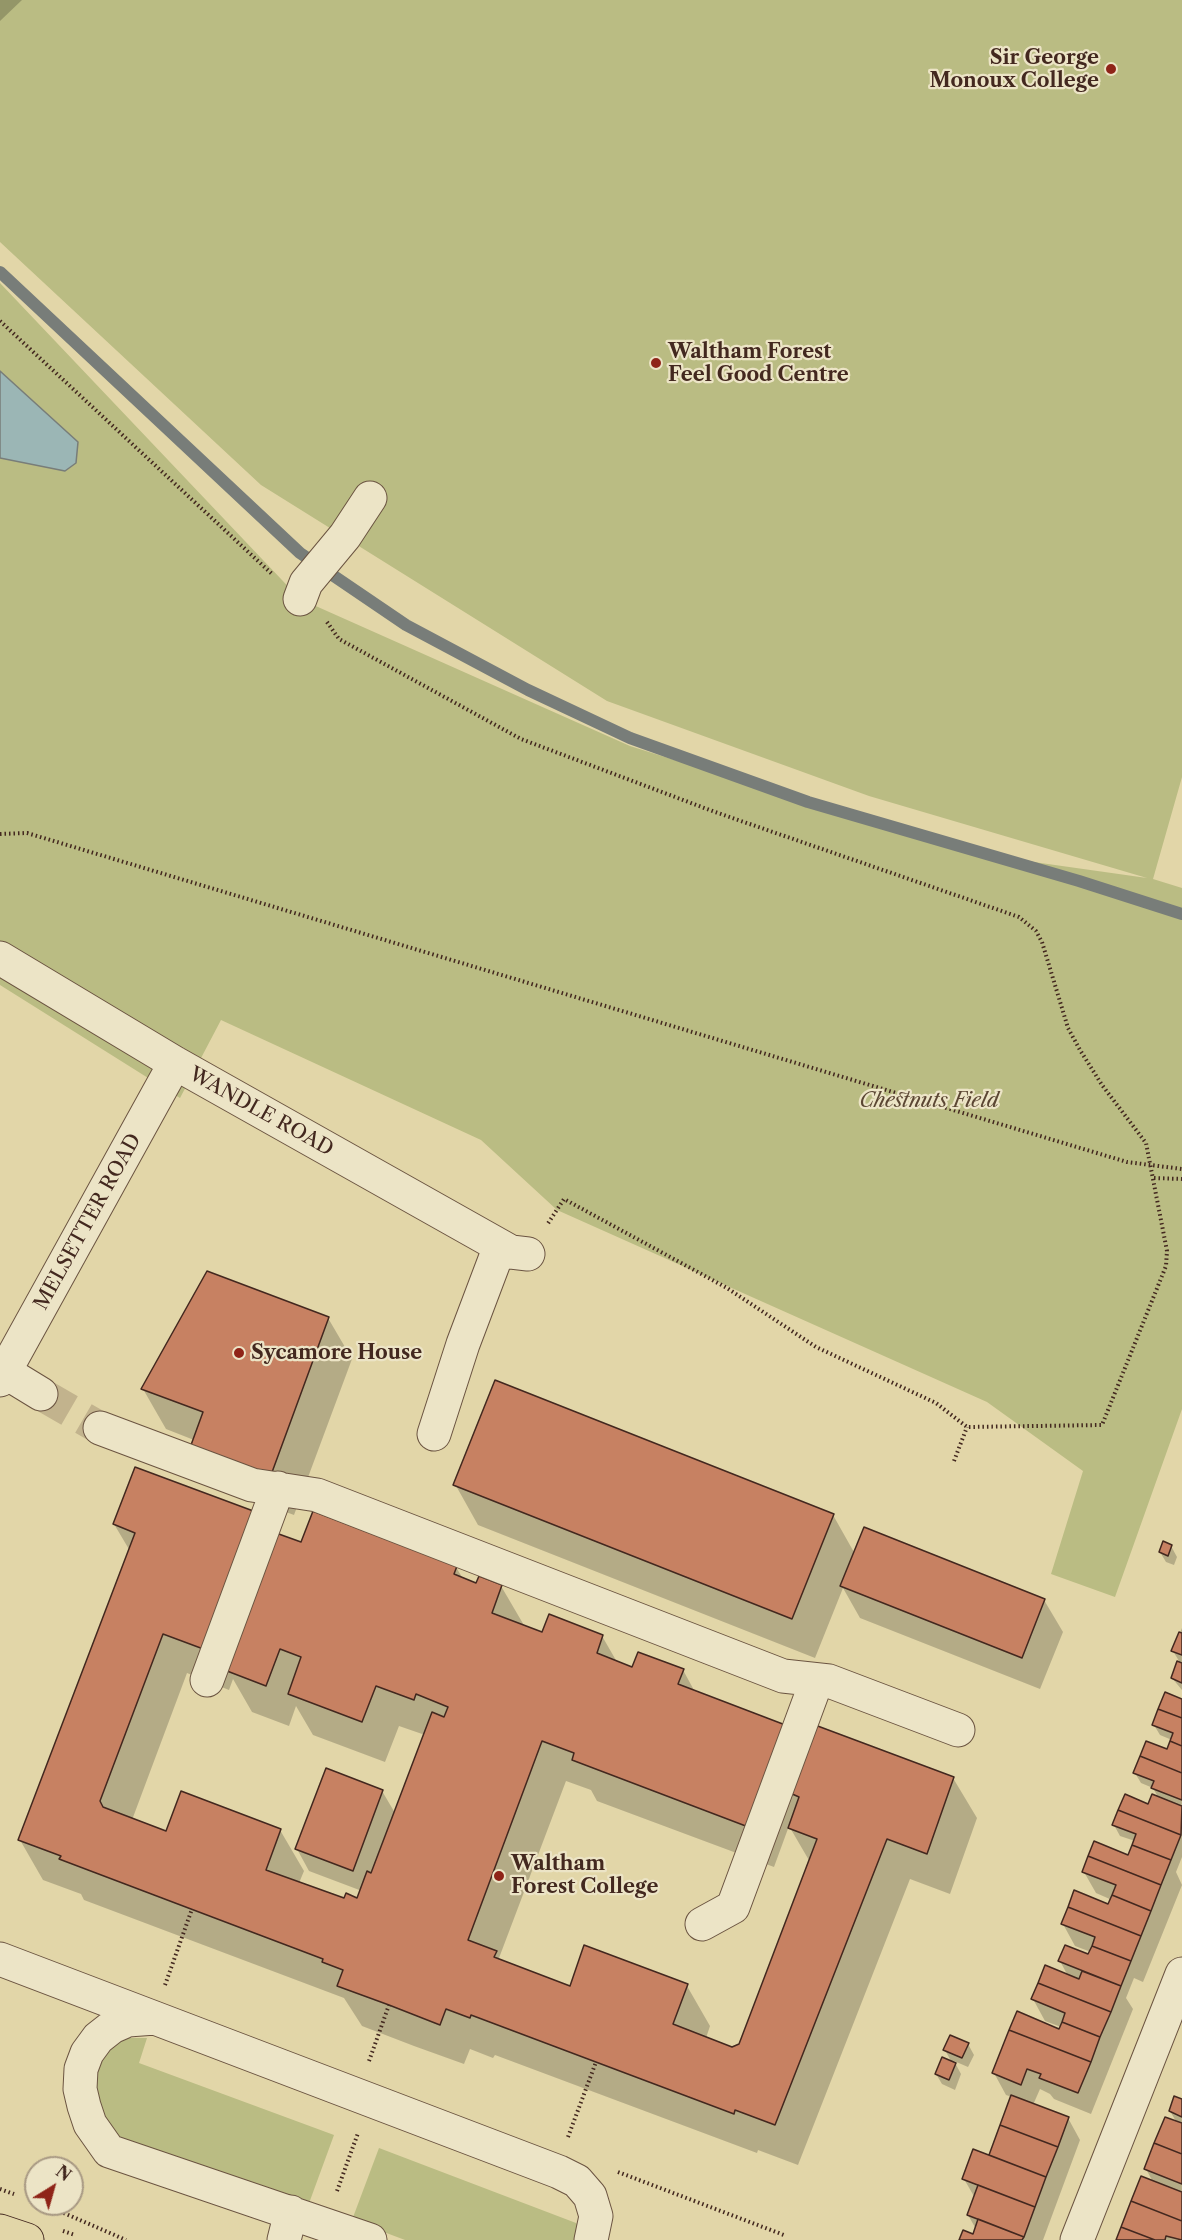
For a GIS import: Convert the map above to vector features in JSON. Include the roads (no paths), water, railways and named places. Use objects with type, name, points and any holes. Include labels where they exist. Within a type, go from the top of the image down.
[{"type":"main road","points":[[0,2231],[27,2240]]},
{"type":"street","points":[[303,591],[345,536],[370,498]]},
{"type":"street","name":"WANDLE ROAD","points":[[0,958],[175,1063],[514,1250],[463,1344],[434,1434]]},
{"type":"street","name":"MELSETTER ROAD","points":[[2,1376],[175,1063]]},
{"type":"street","points":[[2,1376],[40,1394]]},
{"type":"street","points":[[100,1428],[252,1485],[317,1495],[783,1676],[829,1681],[958,1730]]},
{"type":"street","points":[[207,1680],[278,1488]]},
{"type":"street","points":[[702,1924],[733,1907],[817,1680]]},
{"type":"street","points":[[0,1959],[159,2004],[370,2100],[559,2172],[577,2181],[590,2196],[596,2216],[591,2240]]},
{"type":"street","points":[[1077,2240],[1182,1974]]},
{"type":"street","points":[[159,2004],[112,2027],[98,2038],[87,2053],[81,2069],[80,2089],[90,2124],[110,2151],[288,2226],[324,2225],[365,2239]]},
{"type":"water","points":[[0,371],[78,442],[76,463],[65,471],[0,458]]},
{"type":"waterway","points":[[0,272],[300,553],[406,625],[528,690],[630,738],[808,802],[1079,881],[1182,914]]},
{"type":"tunnel","points":[[41,1394],[100,1428]]},
{"type":"place","name":"Sir George Monoux College","points":[[1111,69]]},
{"type":"place","name":"Waltham Forest Feel Good Centre","points":[[656,363]]},
{"type":"place","name":"Sycamore House","points":[[239,1353]]},
{"type":"place","name":"Waltham Forest College","points":[[499,1876]]},
{"type":"park label","name":"Chestnuts Field","points":[[929,1101]]}]
